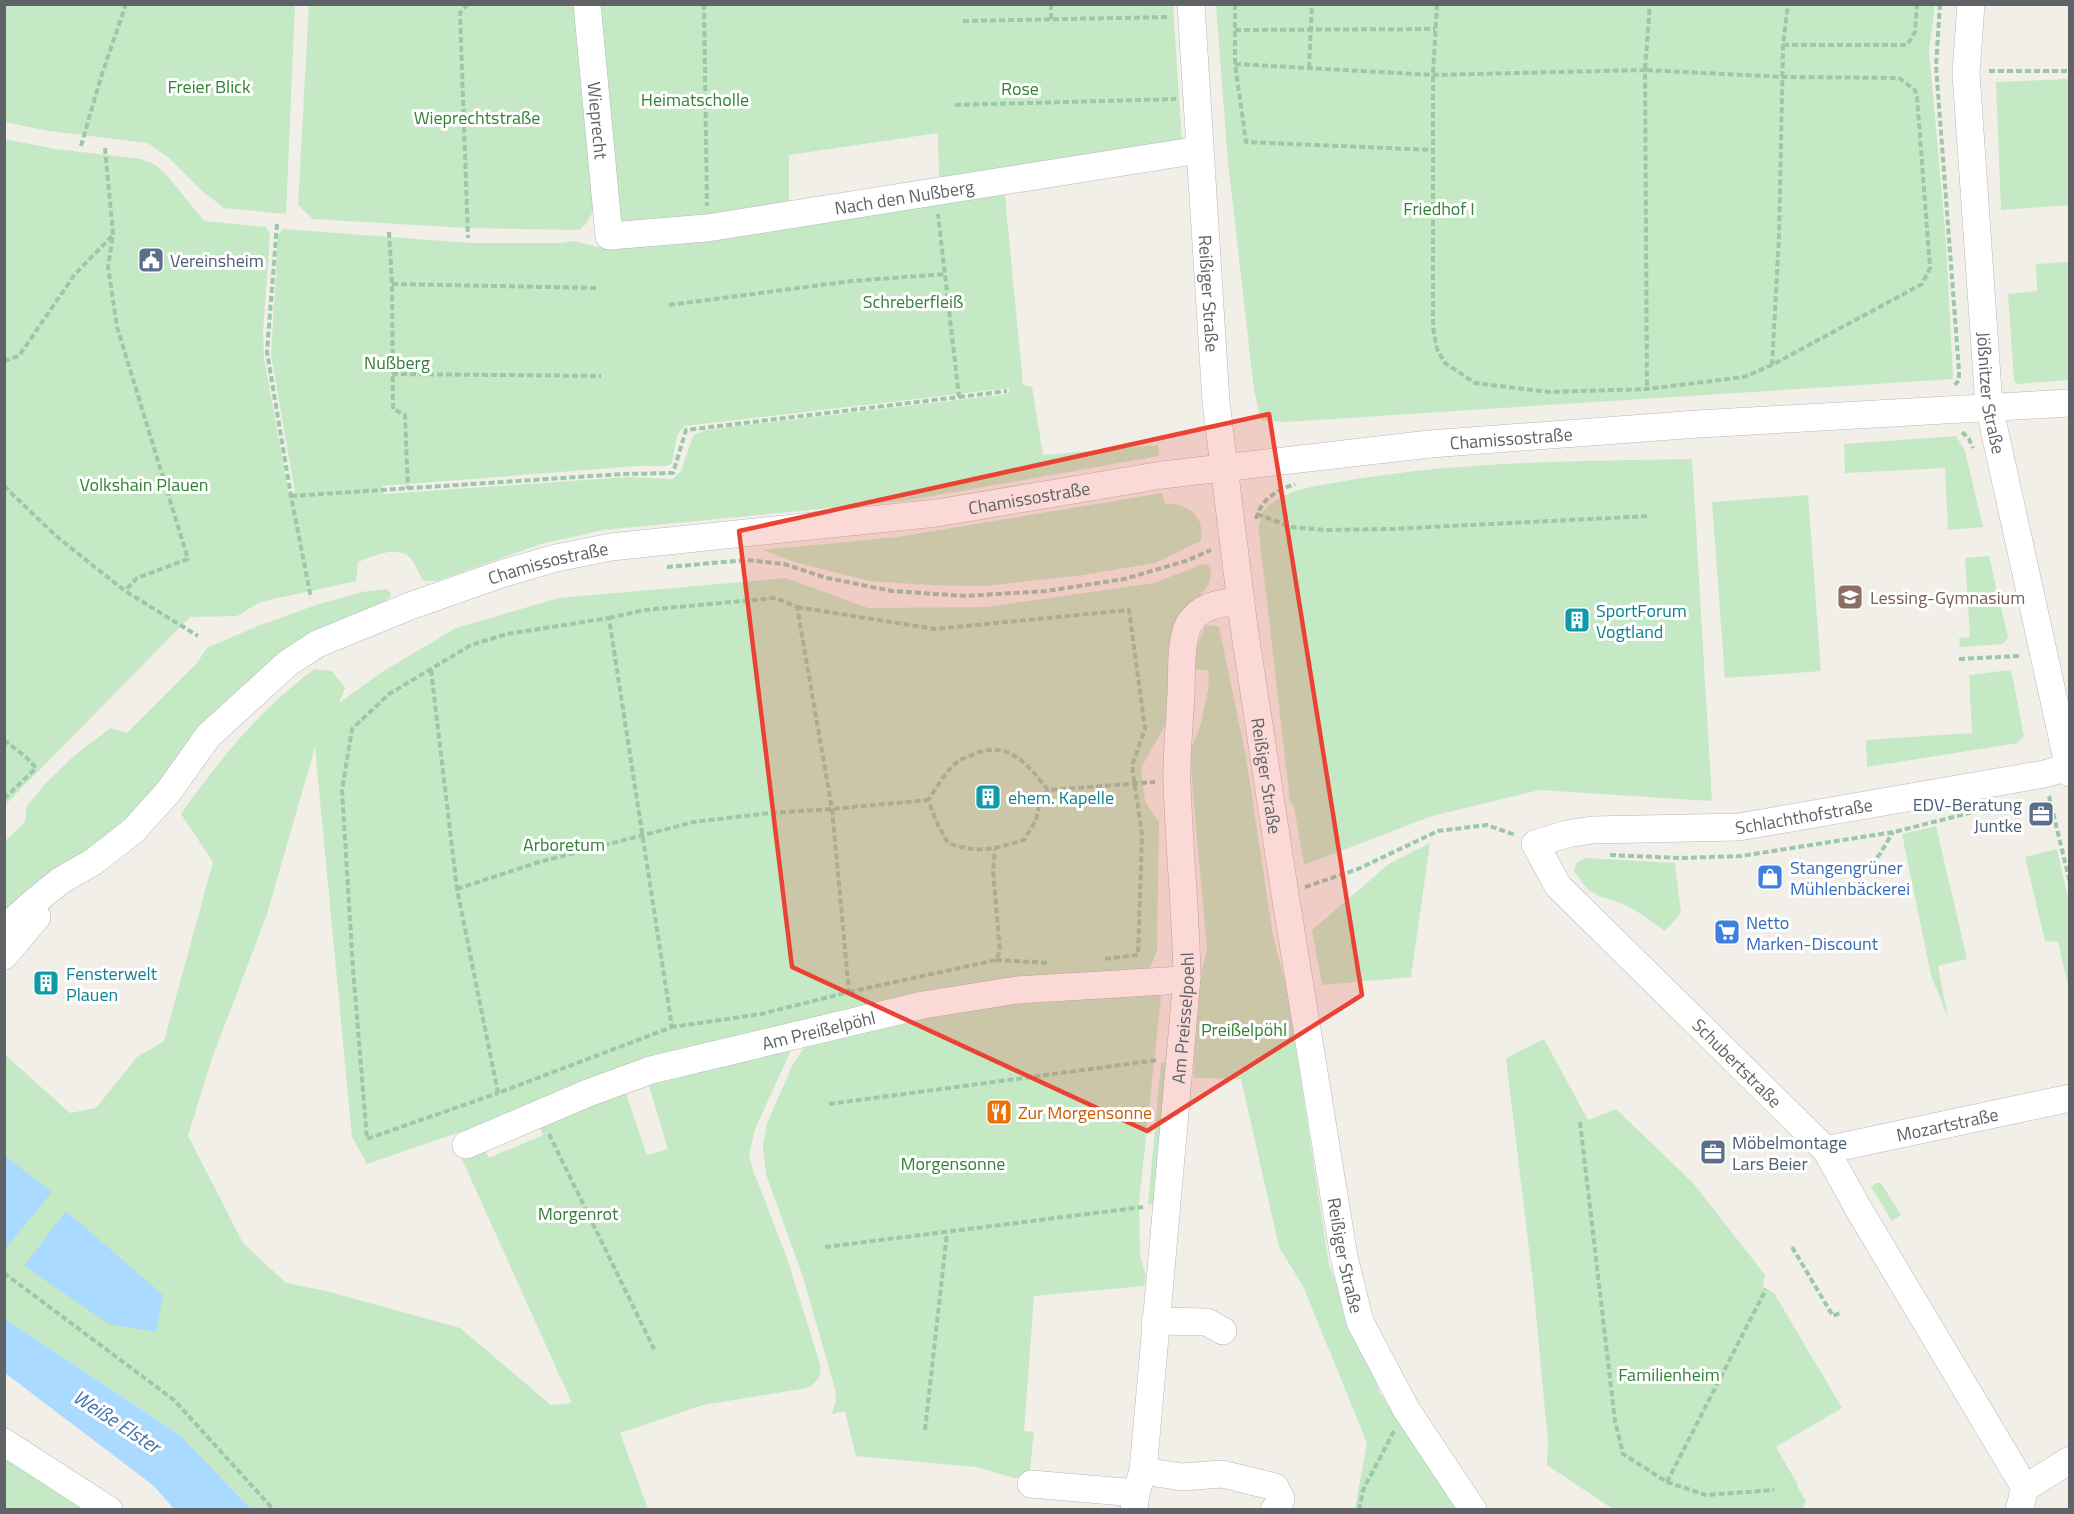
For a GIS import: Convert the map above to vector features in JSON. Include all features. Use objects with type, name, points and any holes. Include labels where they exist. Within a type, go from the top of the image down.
[{"type":"street","name":"Wieprecht","points":[[587,4],[609,236]]},
{"type":"street","name":"Jößnitzer Straße","points":[[1971,4],[1966,73],[1989,406],[2069,769]]},
{"type":"street","name":"Reißiger Straße","points":[[1191,11],[1216,402],[1223,468],[1284,894],[1344,1257],[1360,1322],[1406,1409],[1473,1509]]},
{"type":"street","name":"Nach den Nußberg","points":[[609,236],[707,228],[1199,150]]},
{"type":"street","name":"Chamissostraße","points":[[4,956],[55,898],[93,862],[133,831],[169,791],[208,736],[288,663],[317,644],[362,624],[456,589],[556,558],[611,547],[937,513],[1162,475],[1440,443],[1698,424],[2070,403]]},
{"type":"street","name":"Am Preisselpoehl","points":[[1138,1491],[1187,978],[1177,780],[1184,648],[1188,626],[1197,615],[1207,607],[1241,600]]},
{"type":"street","name":"Schlachthofstraße","points":[[1535,844],[1567,834],[1592,830],[1739,827],[2069,769]]},
{"type":"street","name":"Schubertstraße","points":[[1535,844],[1558,886],[1826,1150],[2022,1499]]},
{"type":"street","name":"Chamissostraße","points":[[4,929],[60,881],[93,862]]},
{"type":"street","name":"Am Preißelpöhl","points":[[466,1145],[588,1093],[651,1070],[923,1005],[1017,990],[1187,978]]},
{"type":"street","name":"Mozartstraße","points":[[1826,1150],[2070,1098]]},
{"type":"street","points":[[1155,1321],[1207,1322],[1223,1331]]},
{"type":"street","points":[[4,1442],[109,1509]]},
{"type":"street","points":[[2022,1499],[2070,1460]]},
{"type":"street","points":[[1031,1484],[1138,1491],[1182,1477],[1222,1474],[1275,1487],[1281,1499],[1278,1507],[1274,1509]]},
{"type":"street","points":[[1246,1479],[1262,1509]]},
{"type":"path","points":[[81,146],[126,4]]},
{"type":"path","points":[[468,4],[460,13],[468,238]]},
{"type":"path","points":[[704,4],[707,228]]},
{"type":"path","points":[[1051,4],[1052,19]]},
{"type":"path","points":[[1235,4],[1235,64],[1246,142],[1433,150]]},
{"type":"path","points":[[1309,68],[1312,4]]},
{"type":"path","points":[[1235,64],[1433,75],[1646,70],[1783,77],[1899,78],[1915,90],[1917,97],[1929,268],[1922,284],[1772,365],[1744,377],[1647,388],[1549,392],[1475,383],[1445,363],[1437,349],[1433,327],[1433,75],[1437,4]]},
{"type":"path","points":[[1647,388],[1646,70],[1650,4]]},
{"type":"path","points":[[1772,365],[1779,237],[1783,45],[1788,4]]},
{"type":"path","points":[[1783,45],[1907,45],[1915,32],[1917,4]]},
{"type":"path","points":[[1940,4],[1935,66],[1959,371],[1959,380],[1952,387]]},
{"type":"path","points":[[963,21],[1052,19],[1191,11]]},
{"type":"path","points":[[1235,30],[1435,29]]},
{"type":"path","points":[[1966,73],[2070,72]]},
{"type":"path","points":[[955,105],[1196,99]]},
{"type":"path","points":[[105,148],[113,234],[108,267],[117,327],[188,559],[137,578],[125,591]]},
{"type":"path","points":[[936,193],[959,397]]},
{"type":"path","points":[[277,224],[267,352],[311,598]]},
{"type":"path","points":[[389,232],[392,284],[393,409],[405,416],[408,489]]},
{"type":"path","points":[[4,362],[19,356],[75,274],[113,234]]},
{"type":"path","points":[[669,305],[852,281],[945,274]]},
{"type":"path","points":[[392,284],[598,288]]},
{"type":"path","points":[[392,374],[601,376]]},
{"type":"path","points":[[291,496],[623,474],[673,473],[686,430],[1007,391]]},
{"type":"path","points":[[1955,429],[1963,432],[1974,450]]},
{"type":"path","points":[[4,486],[56,536],[125,591],[198,636]]},
{"type":"path","points":[[1254,525],[1264,502],[1271,496]]},
{"type":"path","points":[[1257,514],[1291,527],[1325,530],[1391,529],[1650,516]]},
{"type":"path","points":[[665,567],[747,560],[784,564],[827,578],[892,591],[966,596],[1047,591],[1124,579],[1186,561],[1211,550]]},
{"type":"path","points":[[1058,963],[996,960],[761,1014],[672,1027],[368,1139],[353,969],[342,790],[352,729],[389,694],[471,645],[507,634],[609,618],[644,610],[776,598],[797,607],[935,629],[1129,610],[1145,729],[1132,765],[1142,835],[1138,955],[1092,961]]},
{"type":"path","points":[[797,607],[832,809],[849,992]]},
{"type":"path","points":[[609,618],[672,1027]]},
{"type":"path","points":[[1959,660],[2019,656]]},
{"type":"path","points":[[431,670],[457,889],[498,1093]]},
{"type":"path","points":[[4,740],[36,768],[4,799]]},
{"type":"path","points":[[457,889],[539,862],[694,822],[769,813],[928,800],[956,762],[978,752],[997,749],[1016,755],[1048,790]]},
{"type":"path","points":[[928,800],[948,843],[969,850],[995,849],[1024,840],[1036,820],[1040,801],[1048,790],[1177,780]]},
{"type":"path","points":[[2049,792],[2070,882]]},
{"type":"path","points":[[1302,876],[1304,887],[1358,869],[1437,831],[1487,825],[1535,844]]},
{"type":"path","points":[[1865,872],[1894,832]]},
{"type":"path","points":[[995,849],[993,871],[1000,951],[996,960]]},
{"type":"path","points":[[829,1104],[1158,1061],[1159,1049]]},
{"type":"path","points":[[539,1114],[654,1349]]},
{"type":"path","points":[[1580,1122],[1615,1421],[1623,1454],[1666,1482],[1706,1495],[1774,1490]]},
{"type":"path","points":[[825,1247],[1139,1207],[1165,1208]]},
{"type":"path","points":[[925,1430],[946,1233]]},
{"type":"path","points":[[1792,1247],[1833,1316],[1840,1312]]},
{"type":"path","points":[[4,1273],[174,1400],[274,1509]]},
{"type":"path","points":[[1811,1279],[1818,1275]]},
{"type":"path","points":[[1666,1482],[1766,1289]]},
{"type":"path","points":[[1359,1509],[1363,1490],[1406,1409]]},
{"type":"highlighted area","points":[[1269,414],[1362,995],[1147,1131],[792,967],[739,531]]},
{"type":"green space","name":"Freier Blick","points":[[5,4],[295,5],[286,214],[224,208],[201,190],[169,158],[148,143],[49,131],[5,122]]},
{"type":"green space","name":"Wieprechtstraße","points":[[309,5],[582,5],[596,206],[586,224],[579,230],[467,228],[313,219],[298,205]]},
{"type":"green space","points":[[594,5],[1173,5],[1182,143],[939,184],[938,133],[789,155],[789,207],[618,227]]},
{"type":"green space","name":"Friedhof I","points":[[1216,5],[1935,5],[1929,50],[1946,241],[1953,379],[1285,422],[1261,420],[1254,390],[1228,162]]},
{"type":"green space","points":[[2069,79],[2069,205],[2001,210],[1996,82]]},
{"type":"green space","points":[[5,139],[55,149],[141,159],[154,164],[165,173],[204,221],[266,227],[270,235],[263,332],[264,358],[289,495],[295,493],[271,355],[278,235],[283,229],[470,243],[573,241],[611,250],[937,200],[1004,186],[1023,385],[1032,387],[1043,455],[1158,445],[1159,456],[904,501],[603,530],[541,544],[437,581],[424,581],[411,559],[404,554],[391,552],[377,555],[358,562],[356,581],[260,602],[237,616],[190,617],[5,805]],"holes":[[[1010,388],[1008,394],[705,430],[693,436],[681,471],[673,479],[628,477],[384,494],[382,486],[637,466],[666,466],[672,463],[677,435],[685,426]]]},
{"type":"green space","points":[[2069,262],[2069,380],[2017,384],[2014,380],[2008,294],[2037,291],[2036,264]]},
{"type":"green space","points":[[1956,436],[1965,451],[1983,527],[1948,530],[1945,468],[1845,473],[1844,444]]},
{"type":"green space","points":[[1692,459],[1712,801],[1539,790],[1432,816],[1304,865],[1294,806],[1290,801],[1258,525],[1260,526],[1261,516],[1267,507],[1290,493],[1310,487],[1435,469],[1521,463]]},
{"type":"green space","points":[[1162,493],[1165,504],[1181,506],[1194,513],[1202,532],[1201,541],[1155,563],[1083,575],[985,586],[869,581],[794,562],[763,550],[897,537]]},
{"type":"green space","points":[[1808,495],[1821,671],[1725,678],[1712,502]]},
{"type":"green space","points":[[1989,556],[2008,638],[2003,644],[1960,647],[1959,638],[1970,637],[1965,558]]},
{"type":"green space","points":[[1203,564],[1209,566],[1210,581],[1201,593],[1171,725],[1165,726],[1141,768],[1145,801],[1159,822],[1157,950],[1150,968],[946,995],[623,1085],[647,1155],[668,1149],[647,1079],[792,1048],[755,1129],[749,1155],[787,1258],[820,1364],[818,1379],[807,1388],[703,1405],[620,1433],[648,1509],[251,1509],[180,1435],[5,1319],[4,1054],[70,1113],[96,1108],[137,1057],[164,1041],[213,862],[181,814],[242,736],[277,700],[315,669],[332,671],[345,688],[339,703],[382,672],[456,628],[559,598],[786,578],[868,608],[986,607],[1154,583]],"holes":[[[315,747],[352,1137],[367,1164],[480,1125],[622,1085],[537,1121],[543,1135],[489,1158],[483,1147],[461,1157],[572,1403],[551,1405],[460,1328],[326,1291],[286,1283],[243,1243],[188,1136],[211,1061],[267,914]]]},
{"type":"green space","points":[[386,589],[391,592],[390,597],[379,605],[289,645],[211,717],[177,762],[130,815],[83,854],[29,888],[5,910],[5,841],[25,822],[27,806],[47,782],[75,755],[111,728],[127,733],[197,663],[207,648],[316,605],[362,592]]},
{"type":"green space","name":"Preißelpöhl","points":[[1214,625],[1219,627],[1246,757],[1273,936],[1287,989],[1329,1265],[1380,1393],[1457,1509],[1355,1509],[1367,1443],[1303,1286],[1279,1247],[1241,1079],[1194,1078],[1195,1002],[1207,948],[1190,751],[1200,727],[1208,690],[1209,671],[1195,669],[1195,651],[1205,627]]},
{"type":"green space","points":[[2011,670],[2024,736],[2018,743],[1867,767],[1866,740],[1972,733],[1969,675]]},
{"type":"green space","points":[[1936,826],[1967,959],[1938,966],[1948,1018],[1931,975],[1902,834]]},
{"type":"green space","points":[[1430,843],[1411,977],[1322,985],[1312,930],[1389,864]]},
{"type":"green space","points":[[2057,849],[2069,902],[2069,990],[2058,942],[2045,941],[2025,857]]},
{"type":"green space","points":[[1586,858],[1675,863],[1681,913],[1665,931],[1629,907],[1592,892],[1574,871],[1577,862]]},
{"type":"green space","name":"Morgensonne","points":[[1162,988],[1139,1203],[1140,1255],[1146,1277],[1144,1286],[1034,1296],[1024,1431],[1034,1432],[1029,1477],[1014,1478],[976,1467],[856,1456],[845,1411],[832,1414],[836,1400],[835,1389],[803,1277],[766,1174],[763,1146],[767,1123],[793,1064],[805,1046],[927,1009]]},
{"type":"green space","name":"Familienheim","points":[[1544,1039],[1588,1120],[1616,1109],[1694,1184],[1765,1275],[1763,1287],[1774,1293],[1842,1408],[1776,1447],[1806,1501],[1802,1509],[1613,1509],[1547,1465],[1548,1443],[1533,1282],[1506,1058]]},
{"type":"green space","points":[[1171,1062],[1157,1205],[1148,1204],[1161,1063]]},
{"type":"green space","points":[[1876,1183],[1881,1183],[1901,1215],[1892,1221],[1871,1187]]},
{"type":"green space","points":[[4,1457],[90,1509],[5,1509]]},
{"type":"water","points":[[5,1156],[52,1192],[4,1249]]},
{"type":"water","points":[[66,1211],[163,1295],[156,1332],[109,1324],[24,1266]]},
{"type":"water","name":"Weiße Elster","points":[[5,1319],[180,1435],[251,1509],[174,1509],[154,1486],[5,1373]]},
{"type":"place","name":"Vereinsheim","points":[[151,260]]},
{"type":"place","name":"Lessing-Gymnasium","points":[[1850,597]]},
{"type":"place","name":"SportForum Vogtland","points":[[1577,620]]},
{"type":"place","name":"ehem. Kapelle","points":[[988,797]]},
{"type":"place","name":"EDV-Beratung Juntke","points":[[2041,814]]},
{"type":"place","name":"Stangengrüner Mühlenbäckerei","points":[[1770,877]]},
{"type":"place","name":"Netto Marken-Discount","points":[[1727,932]]},
{"type":"place","name":"Fensterwelt Plauen","points":[[46,983]]},
{"type":"place","name":"Zur Morgensonne","points":[[999,1112]]},
{"type":"place","name":"Möbelmontage Lars Beier","points":[[1713,1152]]},
{"type":"park label","name":"Rose","points":[[1020,88]]},
{"type":"park label","name":"Heimatscholle","points":[[695,99]]},
{"type":"park label","name":"Schreberfleiß","points":[[913,301]]},
{"type":"park label","name":"Nußberg","points":[[397,362]]},
{"type":"park label","name":"Volkshain Plauen","points":[[144,484]]},
{"type":"park label","name":"Arboretum","points":[[564,844]]},
{"type":"park label","name":"Morgenrot","points":[[578,1213]]}]
